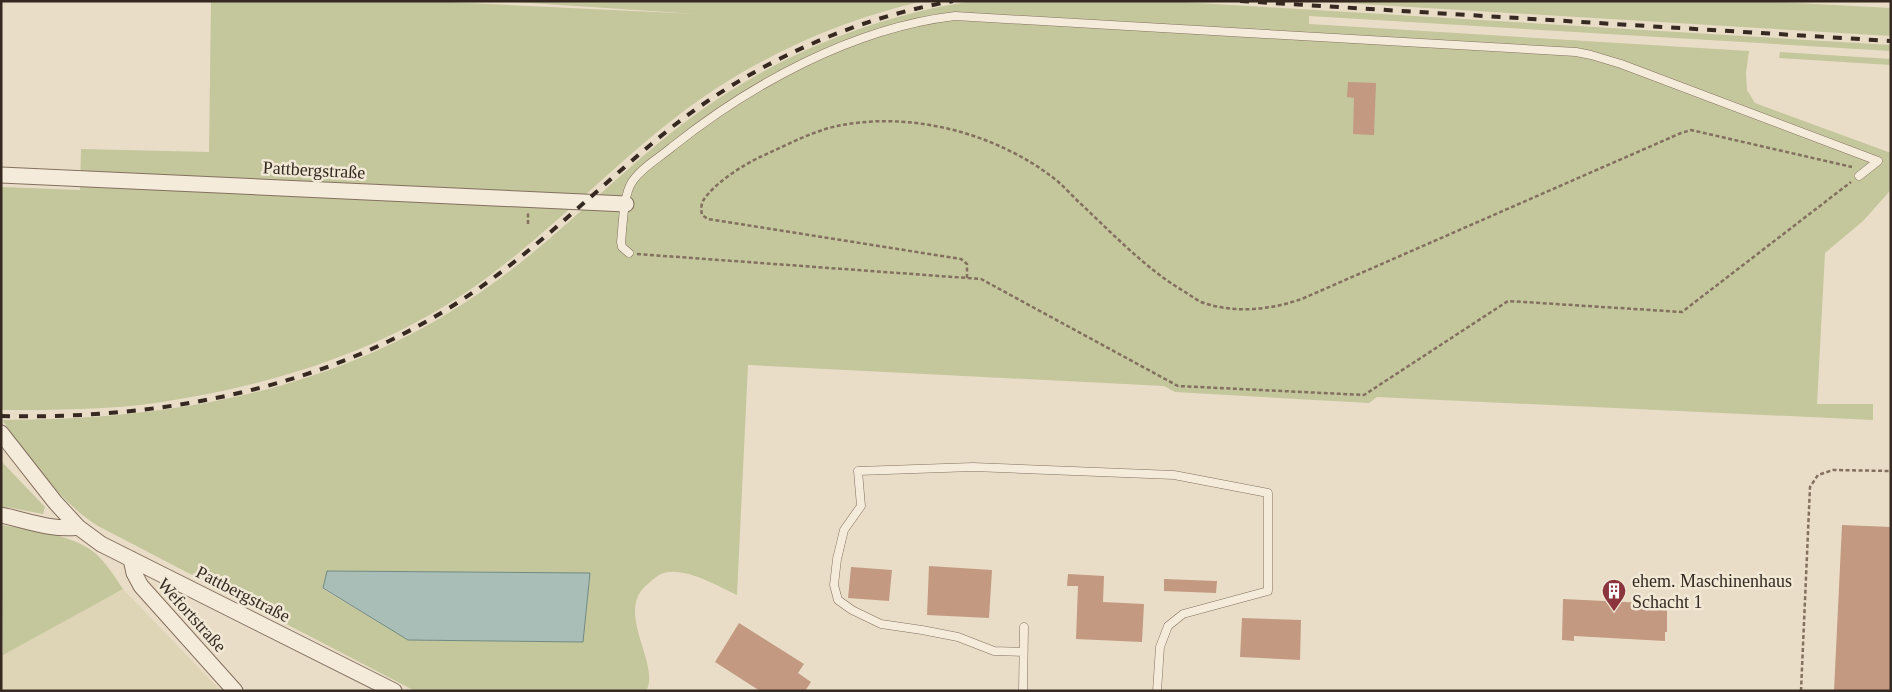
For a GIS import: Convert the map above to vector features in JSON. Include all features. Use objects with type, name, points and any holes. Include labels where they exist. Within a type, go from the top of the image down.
[{"type":"street","name":"Pattbergstraße","points":[[1,175],[626,204]]},
{"type":"street","name":"Pattbergstraße","points":[[1,433],[55,502],[78,527],[101,544],[394,691]]},
{"type":"street","points":[[1,516],[53,526],[78,527]]},
{"type":"street","name":"Wefortstraße","points":[[131,559],[134,573],[142,586],[235,691]]},
{"type":"lane","points":[[629,253],[622,247],[621,242],[630,186],[640,174],[687,135],[745,96],[808,61],[860,39],[935,18],[955,16],[1576,52],[1621,64],[1878,161],[1862,173]]},
{"type":"lane","points":[[1024,652],[994,651],[958,637],[882,624],[852,610],[838,600],[834,586],[837,559],[844,530],[861,506],[858,471],[973,467],[1174,475],[1268,493],[1268,591],[1183,614],[1168,626],[1160,647],[1157,691]]},
{"type":"lane","points":[[1023,691],[1024,627]]},
{"type":"path","points":[[967,278],[967,264],[961,260],[708,219],[702,215],[702,202],[725,179],[753,160],[804,137],[836,127],[864,122],[904,122],[938,126],[973,136],[1018,154],[1052,177],[1143,262],[1201,302],[1236,309],[1255,309],[1286,305],[1304,298],[1691,130],[1862,173]]},
{"type":"path","points":[[629,253],[981,279],[1178,386],[1364,395],[1508,301],[1682,312],[1862,173]]},
{"type":"path","points":[[1801,691],[1810,487],[1818,475],[1833,470],[1891,471]]},
{"type":"shaded area","points":[[123,589],[221,691],[1,691],[1,652],[3,654]]},
{"type":"green space","points":[[211,1],[427,1],[696,14],[499,1],[924,1],[890,9],[825,32],[794,45],[733,78],[676,117],[651,137],[531,242],[481,282],[445,306],[408,327],[369,345],[329,361],[288,374],[204,395],[122,407],[62,410],[1,410],[1,187],[80,190],[81,149],[209,152]]},
{"type":"green space","points":[[974,1],[1166,1],[1891,45],[1891,51],[1309,16],[1309,24],[1749,51],[1746,73],[1747,90],[1755,103],[1891,153],[1891,188],[1889,192],[1863,221],[1825,253],[1817,404],[1873,404],[1873,420],[1377,397],[1369,403],[1175,392],[1164,386],[748,365],[737,595],[700,578],[679,572],[661,574],[649,583],[639,594],[635,608],[636,622],[648,667],[649,680],[646,691],[415,691],[98,526],[70,504],[46,478],[2,420],[65,419],[127,414],[188,406],[248,394],[307,377],[365,356],[421,329],[502,277],[681,125],[748,80],[820,44],[895,18],[934,8]],"holes":[[[327,571],[590,573],[583,642],[408,640],[323,589]]]},
{"type":"green space","points":[[1312,1],[1760,1],[1891,8],[1891,36]]},
{"type":"green space","points":[[1780,52],[1891,59],[1891,65],[1779,58]]},
{"type":"green space","points":[[1,461],[45,507],[43,514],[1,506]]},
{"type":"green space","points":[[1,525],[48,533],[81,544],[100,558],[123,589],[3,655]]},
{"type":"water","points":[[327,571],[590,573],[583,642],[408,640],[323,588]]},
{"type":"building","points":[[1348,82],[1376,83],[1374,135],[1353,134],[1354,98],[1347,97]]},
{"type":"building","points":[[1842,525],[1891,527],[1891,691],[1834,691]]},
{"type":"building","points":[[929,566],[992,570],[989,618],[927,615]]},
{"type":"building","points":[[851,567],[892,570],[889,601],[848,598]]},
{"type":"building","points":[[1068,574],[1104,576],[1103,602],[1144,604],[1142,642],[1076,639],[1078,586],[1067,586]]},
{"type":"building","points":[[1164,579],[1217,581],[1216,593],[1164,591]]},
{"type":"building","name":"ehem. Maschinenhaus Schacht 1","points":[[1563,599],[1667,604],[1667,632],[1665,632],[1665,641],[1574,636],[1574,641],[1562,640]]},
{"type":"building","points":[[1242,618],[1301,620],[1300,660],[1240,657]]},
{"type":"building","points":[[739,623],[804,664],[798,673],[811,682],[805,691],[760,691],[715,662]]},
{"type":"railway","points":[[1,416],[60,416],[120,412],[179,405],[238,393],[296,378],[352,358],[406,333],[457,303],[486,283],[540,241],[672,127],[736,83],[770,64],[841,32],[878,19],[953,1]]},
{"type":"railway","points":[[1240,1],[1891,41]]},
{"type":"place","name":"ehem. Maschinenhaus Schacht 1","points":[[1614,612]]}]
